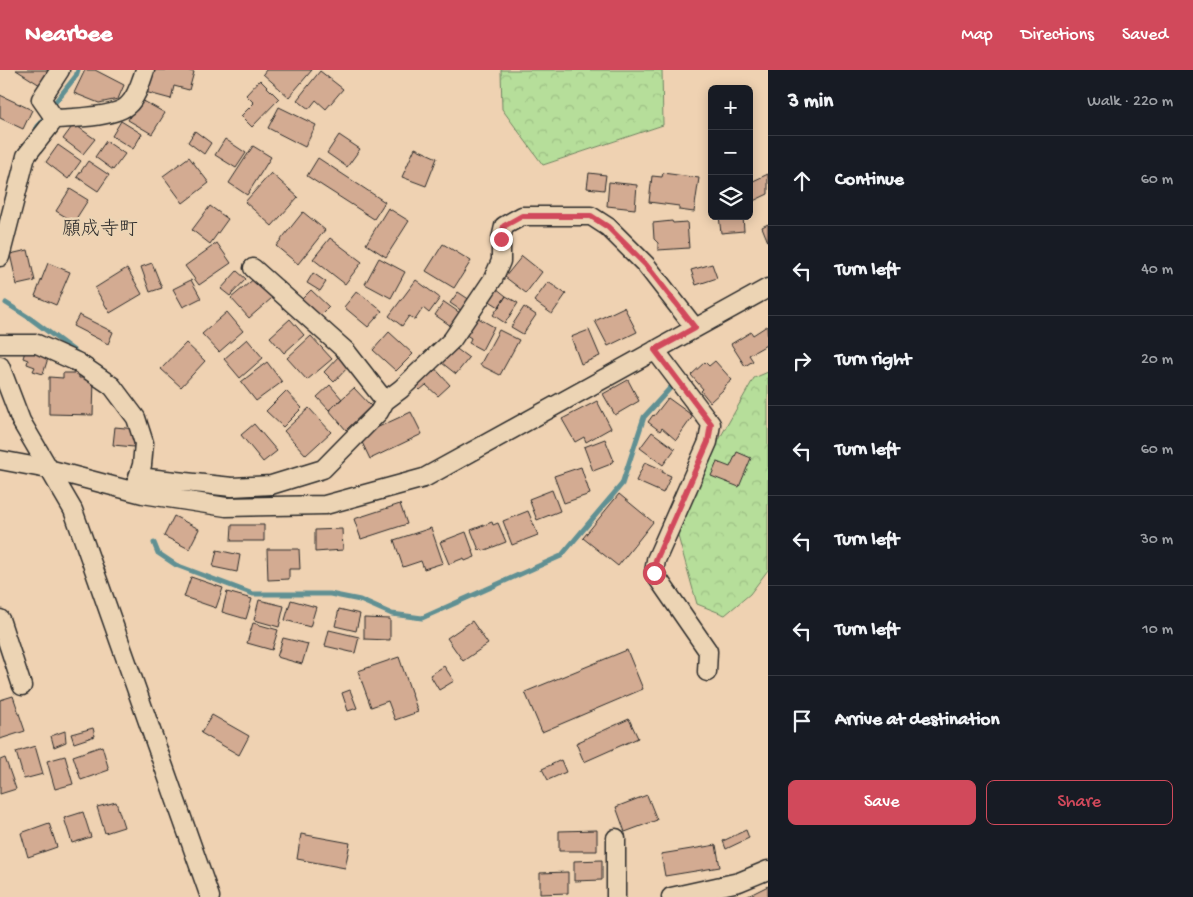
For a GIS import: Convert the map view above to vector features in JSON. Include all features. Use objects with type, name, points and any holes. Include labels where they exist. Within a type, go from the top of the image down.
[{"type":"street","points":[[55,120],[41,99],[60,70]]},
{"type":"street","points":[[0,257],[26,156],[55,120],[98,116],[126,107],[131,102],[145,70]]},
{"type":"street","points":[[136,484],[232,487],[271,484],[323,469],[379,412],[385,401],[401,389],[452,340],[493,279],[501,262],[501,239],[504,226],[522,216],[591,216],[608,227],[646,265],[695,328]]},
{"type":"street","points":[[253,268],[346,351],[385,401]]},
{"type":"street","points":[[0,460],[136,484],[226,507],[325,505],[424,478],[768,288]]},
{"type":"street","points":[[0,344],[37,344],[76,362],[112,386],[136,418],[144,443],[142,465],[136,484]]},
{"type":"street","points":[[655,350],[711,424],[708,442],[656,560],[654,573],[708,651],[707,672]]},
{"type":"street","points":[[0,366],[21,421],[73,510],[210,897]]},
{"type":"street","points":[[0,619],[22,686]]},
{"type":"street","points":[[616,838],[616,897]]},
{"type":"street","points":[[671,897],[739,882],[768,870]]},
{"type":"green space","points":[[501,70],[662,70],[663,125],[543,165],[502,109]]},
{"type":"green space","points":[[768,372],[768,570],[750,594],[725,615],[697,604],[676,529],[721,436],[754,378]]},
{"type":"building","points":[[16,70],[49,70],[40,85]]},
{"type":"building","points":[[85,70],[95,70],[124,85],[118,99],[99,103],[74,93]]},
{"type":"building","points":[[151,70],[186,70],[194,72],[189,90],[174,86],[171,99],[145,92]]},
{"type":"building","points":[[266,70],[312,70],[289,97],[263,74]]},
{"type":"building","points":[[320,71],[343,89],[326,109],[316,100],[309,109],[297,100]]},
{"type":"building","points":[[260,80],[279,99],[252,127],[241,116],[254,103],[246,95]]},
{"type":"building","points":[[0,95],[32,110],[23,129],[0,118]]},
{"type":"building","points":[[140,99],[165,113],[152,134],[128,120]]},
{"type":"building","points":[[279,107],[316,125],[305,147],[268,128]]},
{"type":"building","points":[[121,121],[142,134],[133,149],[112,136]]},
{"type":"building","points":[[74,124],[95,139],[83,154],[63,139]]},
{"type":"building","points":[[195,131],[211,143],[204,154],[188,142]]},
{"type":"building","points":[[339,135],[360,149],[347,167],[327,153]]},
{"type":"building","points":[[225,139],[246,153],[236,168],[215,155]]},
{"type":"building","points":[[106,141],[125,154],[113,170],[95,157]]},
{"type":"building","points":[[58,145],[81,161],[68,179],[46,162]]},
{"type":"building","points":[[253,146],[271,157],[247,195],[229,183]]},
{"type":"building","points":[[415,148],[437,158],[426,186],[402,177]]},
{"type":"building","points":[[189,157],[209,183],[183,203],[163,176]]},
{"type":"building","points":[[318,158],[385,202],[374,219],[307,176]]},
{"type":"building","points":[[88,161],[109,175],[98,191],[77,177]]},
{"type":"building","points":[[271,173],[298,197],[272,226],[245,202]]},
{"type":"building","points":[[589,173],[606,175],[604,190],[587,188]]},
{"type":"building","points":[[663,173],[699,178],[694,212],[679,210],[679,206],[649,202],[652,176],[662,177]]},
{"type":"building","points":[[768,174],[768,194],[753,201],[753,181]]},
{"type":"building","points":[[609,182],[637,185],[635,209],[607,206]]},
{"type":"building","points":[[70,189],[88,200],[74,222],[56,211]]},
{"type":"building","points":[[210,206],[228,219],[210,244],[192,230]]},
{"type":"building","points":[[388,208],[409,221],[386,257],[366,244]]},
{"type":"building","points":[[303,212],[325,230],[298,264],[276,246]]},
{"type":"building","points":[[719,220],[743,220],[744,231],[721,233]]},
{"type":"building","points":[[672,221],[673,223],[687,222],[689,248],[658,250],[658,243],[654,239],[653,223]]},
{"type":"building","points":[[768,224],[768,242],[762,227]]},
{"type":"building","points":[[330,238],[362,262],[345,284],[313,259]]},
{"type":"building","points":[[217,243],[231,263],[199,285],[185,266]]},
{"type":"building","points":[[443,244],[471,261],[454,288],[426,271]]},
{"type":"building","points":[[28,250],[35,281],[17,285],[10,254]]},
{"type":"building","points":[[522,256],[542,272],[526,293],[505,277]]},
{"type":"building","points":[[379,258],[405,272],[391,298],[365,284]]},
{"type":"building","points":[[48,263],[70,272],[56,305],[35,296]]},
{"type":"building","points":[[152,263],[162,288],[150,292],[141,267]]},
{"type":"building","points":[[712,264],[717,278],[696,285],[691,270]]},
{"type":"building","points":[[127,268],[142,294],[110,313],[95,288]]},
{"type":"building","points":[[237,271],[246,279],[230,296],[221,289]]},
{"type":"building","points":[[313,273],[326,282],[320,291],[307,283]]},
{"type":"building","points":[[255,278],[272,298],[249,318],[231,298]]},
{"type":"building","points":[[191,280],[201,298],[183,307],[173,289]]},
{"type":"building","points":[[416,280],[440,298],[429,313],[423,308],[415,320],[409,316],[402,326],[389,316]]},
{"type":"building","points":[[548,282],[566,294],[552,314],[534,301]]},
{"type":"building","points":[[496,288],[506,296],[499,307],[488,300]]},
{"type":"building","points":[[311,290],[329,307],[319,317],[301,300]]},
{"type":"building","points":[[357,291],[382,311],[368,327],[344,307]]},
{"type":"building","points":[[458,292],[470,300],[462,311],[450,303]]},
{"type":"building","points":[[506,296],[518,303],[505,323],[493,315]]},
{"type":"building","points":[[444,302],[460,313],[451,326],[435,315]]},
{"type":"building","points":[[524,307],[536,315],[523,334],[511,327]]},
{"type":"building","points":[[624,307],[637,332],[608,346],[595,321]]},
{"type":"building","points":[[227,312],[243,331],[219,352],[202,334]]},
{"type":"building","points":[[79,315],[113,332],[108,344],[73,326]]},
{"type":"building","points":[[473,315],[494,327],[482,350],[469,343],[471,338],[463,333]]},
{"type":"building","points":[[290,319],[304,335],[284,353],[270,337]]},
{"type":"building","points":[[767,326],[768,344],[749,355],[753,361],[745,366],[731,344],[751,332],[753,335]]},
{"type":"building","points":[[499,330],[519,340],[500,375],[480,365]]},
{"type":"building","points":[[589,330],[600,356],[581,364],[571,337]]},
{"type":"building","points":[[389,332],[413,354],[396,371],[373,350]]},
{"type":"building","points":[[311,336],[332,359],[307,380],[287,358]]},
{"type":"building","points":[[247,339],[263,358],[240,378],[224,359]]},
{"type":"building","points":[[186,343],[205,361],[181,387],[161,369]]},
{"type":"building","points":[[454,347],[469,358],[456,374],[442,363]]},
{"type":"building","points":[[26,348],[49,355],[43,374],[33,371],[35,367],[27,364],[28,360],[23,358]]},
{"type":"building","points":[[340,355],[350,365],[334,382],[324,372]]},
{"type":"building","points":[[715,361],[732,380],[710,402],[701,391],[703,389],[691,375],[705,362],[709,366]]},
{"type":"building","points":[[267,362],[282,382],[256,401],[241,382]]},
{"type":"building","points":[[431,364],[450,385],[438,396],[426,385],[420,390],[412,382]]},
{"type":"building","points":[[63,373],[79,373],[79,378],[94,378],[93,415],[49,414],[49,377],[63,378]]},
{"type":"building","points":[[628,380],[639,401],[615,415],[603,394]]},
{"type":"building","points":[[330,385],[342,399],[329,410],[317,397]]},
{"type":"building","points":[[354,388],[371,406],[346,430],[329,410]]},
{"type":"building","points":[[286,391],[302,408],[283,427],[266,411]]},
{"type":"building","points":[[668,398],[693,416],[676,440],[662,428],[660,431],[648,422]]},
{"type":"building","points":[[597,401],[611,428],[586,442],[584,437],[575,442],[562,419]]},
{"type":"building","points":[[309,408],[331,432],[306,455],[284,431]]},
{"type":"building","points":[[411,412],[422,434],[370,459],[359,436]]},
{"type":"building","points":[[254,424],[277,451],[263,462],[241,435]]},
{"type":"building","points":[[115,427],[136,429],[134,447],[113,445]]},
{"type":"building","points":[[652,432],[675,449],[663,465],[640,448]]},
{"type":"building","points":[[605,439],[614,461],[593,471],[584,447]]},
{"type":"building","points":[[737,452],[751,458],[739,487],[711,476],[717,462],[730,467]]},
{"type":"building","points":[[645,462],[671,476],[663,493],[636,481]]},
{"type":"building","points":[[581,467],[590,494],[564,503],[554,476]]},
{"type":"building","points":[[552,490],[560,511],[537,520],[529,499]]},
{"type":"building","points":[[619,494],[653,522],[618,566],[583,538]]},
{"type":"building","points":[[400,504],[407,524],[361,539],[354,519]]},
{"type":"building","points":[[528,511],[538,535],[512,545],[503,521]]},
{"type":"building","points":[[174,516],[199,529],[189,549],[164,536]]},
{"type":"building","points":[[492,522],[493,525],[498,523],[506,542],[483,551],[482,549],[479,550],[471,530]]},
{"type":"building","points":[[232,525],[264,525],[264,541],[231,541]]},
{"type":"building","points":[[431,528],[443,563],[424,569],[421,561],[403,567],[394,540]]},
{"type":"building","points":[[342,529],[343,550],[315,552],[315,530]]},
{"type":"building","points":[[466,532],[475,557],[465,561],[464,558],[449,564],[440,542]]},
{"type":"building","points":[[267,549],[299,549],[300,569],[289,569],[289,579],[268,580]]},
{"type":"building","points":[[217,550],[240,555],[237,572],[213,567]]},
{"type":"building","points":[[191,577],[223,588],[216,608],[184,597]]},
{"type":"building","points":[[227,592],[252,599],[246,619],[222,612]]},
{"type":"building","points":[[259,600],[284,606],[279,627],[254,620]]},
{"type":"building","points":[[291,600],[316,607],[310,627],[285,620]]},
{"type":"building","points":[[339,609],[360,614],[356,631],[335,626]]},
{"type":"building","points":[[364,618],[390,619],[390,640],[364,639]]},
{"type":"building","points":[[472,621],[488,644],[463,661],[447,638]]},
{"type":"building","points":[[253,623],[278,630],[272,650],[247,643]]},
{"type":"building","points":[[329,630],[359,637],[355,653],[325,646]]},
{"type":"building","points":[[283,638],[308,644],[302,664],[277,657]]},
{"type":"building","points":[[627,650],[643,689],[542,732],[525,692]]},
{"type":"building","points":[[399,657],[418,712],[395,720],[388,701],[371,707],[358,671]]},
{"type":"building","points":[[444,666],[454,681],[439,690],[430,675]]},
{"type":"building","points":[[350,690],[357,708],[348,711],[342,693]]},
{"type":"building","points":[[13,696],[25,731],[0,739],[0,700]]},
{"type":"building","points":[[212,715],[249,736],[239,755],[201,733]]},
{"type":"building","points":[[629,719],[638,738],[584,762],[576,743]]},
{"type":"building","points":[[93,728],[95,736],[74,743],[71,734]]},
{"type":"building","points":[[65,731],[66,742],[54,747],[51,736]]},
{"type":"building","points":[[35,746],[43,774],[24,779],[16,752]]},
{"type":"building","points":[[102,746],[109,770],[81,780],[73,756]]},
{"type":"building","points":[[65,756],[73,784],[55,789],[47,761]]},
{"type":"building","points":[[5,758],[16,789],[0,794],[0,760]]},
{"type":"building","points":[[561,760],[566,772],[548,780],[542,769]]},
{"type":"building","points":[[647,795],[657,820],[625,832],[616,807]]},
{"type":"building","points":[[116,802],[124,827],[105,833],[97,807]]},
{"type":"building","points":[[83,812],[91,837],[72,843],[64,818]]},
{"type":"building","points":[[49,823],[57,847],[28,857],[21,833]]},
{"type":"building","points":[[597,830],[597,851],[559,851],[559,831]]},
{"type":"building","points":[[746,830],[749,838],[726,849],[723,841]]},
{"type":"building","points":[[301,834],[350,843],[345,868],[297,859]]},
{"type":"building","points":[[716,845],[720,867],[665,876],[661,854]]},
{"type":"building","points":[[602,860],[602,880],[574,881],[574,861]]},
{"type":"building","points":[[568,872],[568,893],[540,894],[540,873]]},
{"type":"building","points":[[768,886],[768,897],[746,897]]},
{"type":"waterway","points":[[53,105],[76,76],[78,70]]},
{"type":"waterway","points":[[36,129],[46,115]]},
{"type":"waterway","points":[[6,303],[81,356]]},
{"type":"waterway","points":[[154,543],[158,553],[176,565],[253,594],[330,594],[360,600],[392,614],[422,618],[561,556],[622,484],[644,417],[672,386]]},
{"type":"district","name":"願成寺町","points":[[100,227]]},
{"type":"route","points":[[501,239],[504,226],[522,216],[591,216],[608,227],[646,265],[695,328],[655,350],[711,424],[708,442],[656,560],[654,573]]}]
